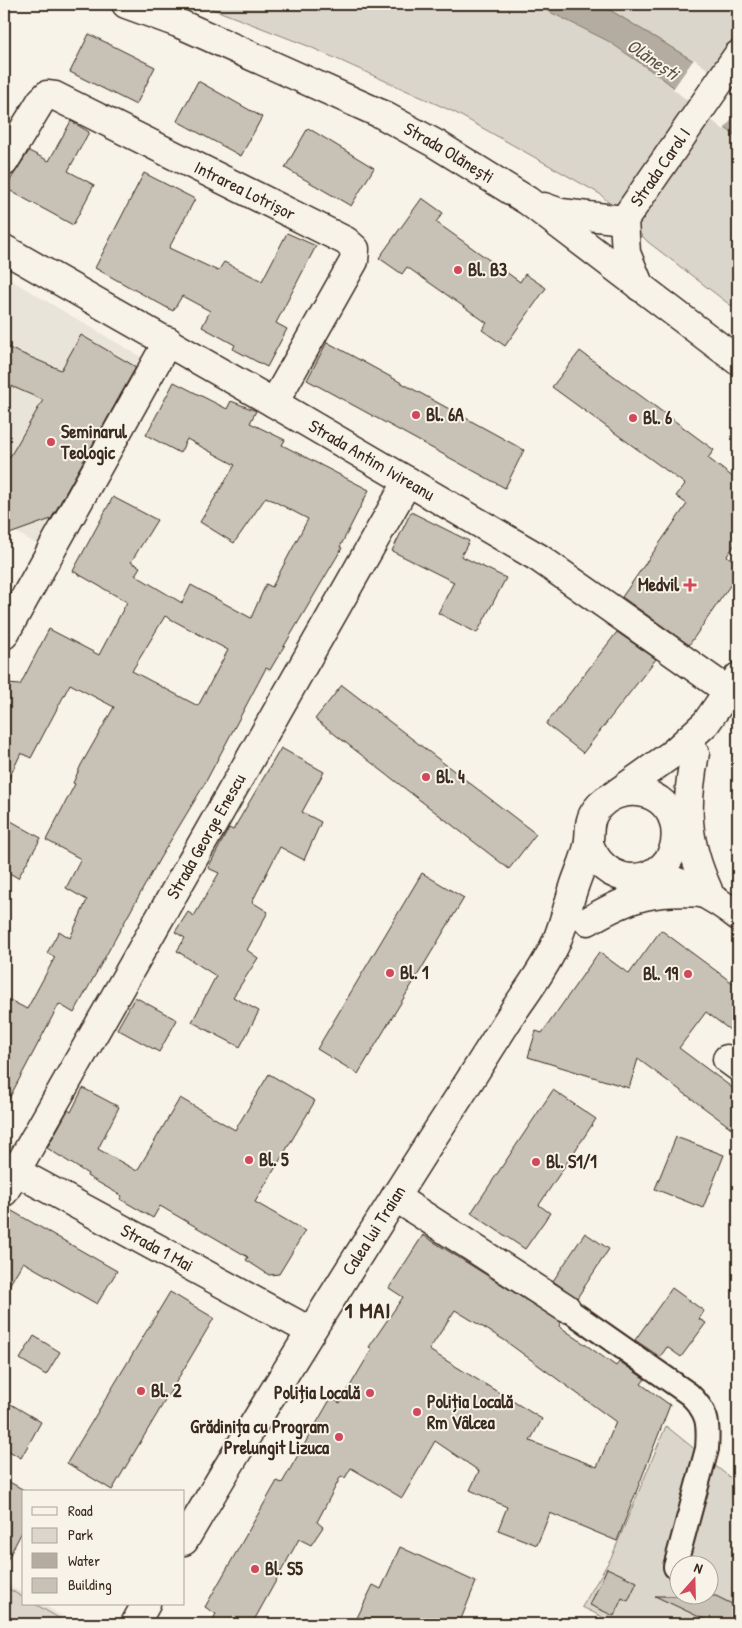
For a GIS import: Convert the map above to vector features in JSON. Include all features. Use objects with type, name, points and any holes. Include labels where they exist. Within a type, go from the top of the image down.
[{"type":"street","name":"Strada Olănești","points":[[126,4],[178,23],[381,114],[436,144],[528,201],[642,290],[738,361]]},
{"type":"street","name":"Strada Carol I","points":[[642,290],[626,253],[624,220],[738,55]]},
{"type":"street","name":"Intrarea Lotrișor","points":[[4,162],[41,101],[47,95],[55,96],[346,241],[355,249],[354,261],[274,402]]},
{"type":"street","points":[[528,201],[561,213],[624,220]]},
{"type":"street","name":"Strada Antim Ivireanu","points":[[4,249],[168,341],[408,481],[576,582],[733,684]]},
{"type":"street","points":[[4,635],[168,341]]},
{"type":"street","name":"Strada George Enescu","points":[[8,1176],[408,481]]},
{"type":"street","points":[[709,894],[645,876],[612,874],[602,867],[593,856],[588,844],[590,821],[595,811],[605,800],[672,754],[706,723],[733,684]]},
{"type":"street","points":[[645,876],[664,865],[672,853],[675,831],[695,753],[706,723]]},
{"type":"street","points":[[695,753],[689,787],[688,830],[699,871],[709,894]]},
{"type":"street","points":[[617,793],[632,791],[653,796],[669,811],[688,864],[709,894],[738,916]]},
{"type":"street","name":"Calea lui Traian","points":[[185,1538],[310,1331],[554,949],[588,844]]},
{"type":"street","name":"Calea lui Traian","points":[[554,949],[645,876]]},
{"type":"street","points":[[588,921],[624,901],[643,895],[663,892],[709,894]]},
{"type":"street","name":"Strada 1 Mai","points":[[8,1176],[310,1331]]},
{"type":"street","points":[[395,1197],[566,1308],[689,1394],[701,1405],[709,1431],[678,1556]]},
{"type":"street","points":[[135,1624],[145,1606]]},
{"type":"shaded area","name":"Seminarul Teologic","points":[[4,276],[146,360],[38,545],[4,525]]},
{"type":"shaded area","points":[[4,1582],[22,1593],[22,1606],[45,1606],[76,1624],[4,1624]]},
{"type":"green space","points":[[200,4],[534,4],[608,40],[662,78],[738,138],[738,311],[648,242],[600,194],[454,112],[308,46]]},
{"type":"green space","points":[[600,4],[734,4],[738,6],[738,95],[692,60]]},
{"type":"green space","points":[[666,1426],[738,1484],[738,1624],[617,1624],[582,1607],[612,1556]]},
{"type":"green space","points":[[4,1586],[22,1597],[22,1606],[38,1606],[64,1621],[62,1624],[4,1624]]},
{"type":"water","name":"Olănești","points":[[534,4],[600,4],[692,60],[738,95],[738,138],[662,78],[608,41]]},
{"type":"pier","points":[[694,59],[738,92],[738,110],[724,130],[673,89]]},
{"type":"building","points":[[89,34],[155,67],[136,105],[70,72]]},
{"type":"building","points":[[198,81],[262,117],[241,156],[177,121]]},
{"type":"building","points":[[71,121],[89,132],[68,171],[94,185],[73,225],[5,188],[29,151],[49,161]]},
{"type":"building","points":[[308,128],[374,168],[351,206],[285,168]]},
{"type":"building","points":[[144,173],[195,199],[169,248],[218,271],[224,262],[262,281],[287,233],[316,246],[276,323],[287,329],[267,367],[233,349],[235,345],[202,327],[210,311],[182,296],[173,311],[95,268]]},
{"type":"building","name":"Bl. B3","points":[[422,198],[443,213],[436,222],[520,282],[525,274],[546,288],[505,346],[482,330],[487,323],[407,267],[402,274],[379,258]]},
{"type":"building","name":"Seminarul Teologic","points":[[81,335],[136,367],[51,519],[4,536],[4,467],[43,400],[4,383],[4,346],[61,370]]},
{"type":"building","name":"Bl. 6A","points":[[327,342],[524,450],[505,488],[307,380]]},
{"type":"building","points":[[580,351],[714,450],[708,458],[738,481],[738,540],[727,556],[738,564],[738,574],[689,645],[622,597],[687,504],[676,496],[685,484],[552,387]]},
{"type":"building","points":[[174,382],[227,409],[231,401],[256,411],[250,423],[285,440],[282,445],[369,490],[340,547],[342,548],[270,670],[266,668],[204,785],[160,858],[74,1013],[59,1004],[4,1108],[4,997],[27,1009],[55,957],[47,953],[59,931],[70,938],[87,900],[66,888],[81,859],[46,840],[75,784],[73,783],[81,765],[114,707],[70,684],[31,758],[21,753],[4,789],[4,693],[8,684],[20,685],[49,629],[99,655],[127,602],[73,571],[113,497],[157,520],[131,562],[140,567],[135,575],[182,603],[191,585],[251,618],[266,584],[272,587],[308,519],[266,497],[234,543],[200,522],[235,465],[187,439],[180,453],[146,435]],"holes":[[[165,616],[228,650],[198,706],[132,671]]]},
{"type":"building","points":[[411,512],[469,541],[461,556],[506,578],[477,633],[438,613],[454,582],[392,551]]},
{"type":"building","points":[[617,632],[656,659],[583,753],[546,724]]},
{"type":"building","name":"Bl. 4","points":[[342,685],[536,834],[509,869],[315,719]]},
{"type":"building","points":[[281,748],[324,772],[302,812],[321,822],[304,860],[280,847],[252,902],[268,912],[247,950],[258,958],[233,997],[259,1011],[240,1047],[192,1022],[216,976],[177,951],[185,938],[175,932],[188,912],[194,916],[219,873],[208,868],[229,828],[233,830]]},
{"type":"building","points":[[4,817],[41,838],[18,878],[4,870]]},
{"type":"building","name":"Bl. 1","points":[[422,873],[464,898],[358,1074],[317,1049]]},
{"type":"building","points":[[661,930],[738,987],[738,1036],[706,1012],[679,1048],[738,1092],[738,1133],[638,1059],[629,1088],[528,1057],[536,1031],[542,1033],[599,952],[629,974]]},
{"type":"building","points":[[135,997],[177,1020],[159,1052],[117,1029]]},
{"type":"building","points":[[269,1074],[315,1101],[255,1202],[305,1231],[279,1274],[269,1275],[246,1260],[248,1257],[160,1206],[153,1218],[120,1199],[122,1196],[87,1176],[88,1174],[47,1148],[68,1110],[71,1112],[83,1088],[119,1107],[98,1149],[137,1171],[180,1098],[235,1130]]},
{"type":"building","name":"Bl. S1/1","points":[[553,1090],[596,1119],[539,1205],[550,1213],[525,1249],[471,1213]]},
{"type":"building","points":[[676,1137],[724,1155],[703,1208],[655,1189]]},
{"type":"building","points":[[5,1207],[117,1271],[97,1304],[23,1262],[4,1294]]},
{"type":"building","points":[[585,1233],[609,1249],[577,1298],[553,1281]]},
{"type":"building","points":[[423,1235],[561,1322],[559,1326],[616,1366],[619,1361],[645,1379],[641,1384],[670,1405],[617,1541],[550,1513],[537,1545],[498,1530],[507,1507],[470,1490],[479,1471],[435,1441],[402,1498],[351,1468],[345,1478],[341,1476],[317,1522],[323,1527],[311,1545],[299,1539],[252,1624],[210,1624],[216,1614],[205,1607],[277,1481],[282,1483],[331,1398],[340,1403],[372,1349],[369,1347],[403,1297],[389,1288]],"holes":[[[455,1310],[504,1340],[616,1422],[597,1467],[530,1441],[542,1419],[429,1350]]]},
{"type":"building","points":[[672,1288],[704,1311],[699,1319],[706,1323],[681,1357],[667,1347],[660,1357],[635,1340]]},
{"type":"building","name":"Bl. 2","points":[[170,1292],[214,1318],[112,1490],[67,1463]]},
{"type":"building","points":[[34,1336],[60,1352],[46,1375],[20,1359]]},
{"type":"building","points":[[4,1400],[41,1422],[21,1458],[4,1448]]},
{"type":"building","points":[[4,1479],[24,1490],[22,1490],[22,1532],[4,1566]]},
{"type":"building","points":[[400,1547],[476,1582],[459,1624],[354,1624],[373,1585],[381,1589]]},
{"type":"building","points":[[607,1568],[637,1582],[628,1601],[622,1598],[614,1616],[590,1605]]},
{"type":"building","points":[[655,1596],[670,1596],[670,1603]]},
{"type":"building","points":[[720,1598],[738,1607],[738,1624],[714,1624],[676,1606],[720,1606]]},
{"type":"place","name":"Bl. B3","points":[[458,270]]},
{"type":"place","name":"Bl. 6A","points":[[416,415]]},
{"type":"place","name":"Bl. 6","points":[[633,418]]},
{"type":"place","name":"Seminarul Teologic","points":[[51,442]]},
{"type":"place","name":"Medvil","points":[[690,585]]},
{"type":"place","name":"Bl. 4","points":[[426,777]]},
{"type":"place","name":"Bl. 1","points":[[390,973]]},
{"type":"place","name":"Bl. 19","points":[[688,974]]},
{"type":"place","name":"Bl. 5","points":[[249,1160]]},
{"type":"place","name":"Bl. S1/1","points":[[536,1162]]},
{"type":"place","name":"Bl. 2","points":[[141,1391]]},
{"type":"place","name":"Poliția Locală","points":[[370,1393]]},
{"type":"place","name":"Poliția Locală Rm Vâlcea","points":[[417,1412]]},
{"type":"place","name":"Grădinița cu Program Prelungit Lizuca","points":[[339,1437]]},
{"type":"place","name":"Bl. S5","points":[[255,1569]]},
{"type":"district","name":"1 MAI","points":[[368,1310]]}]
